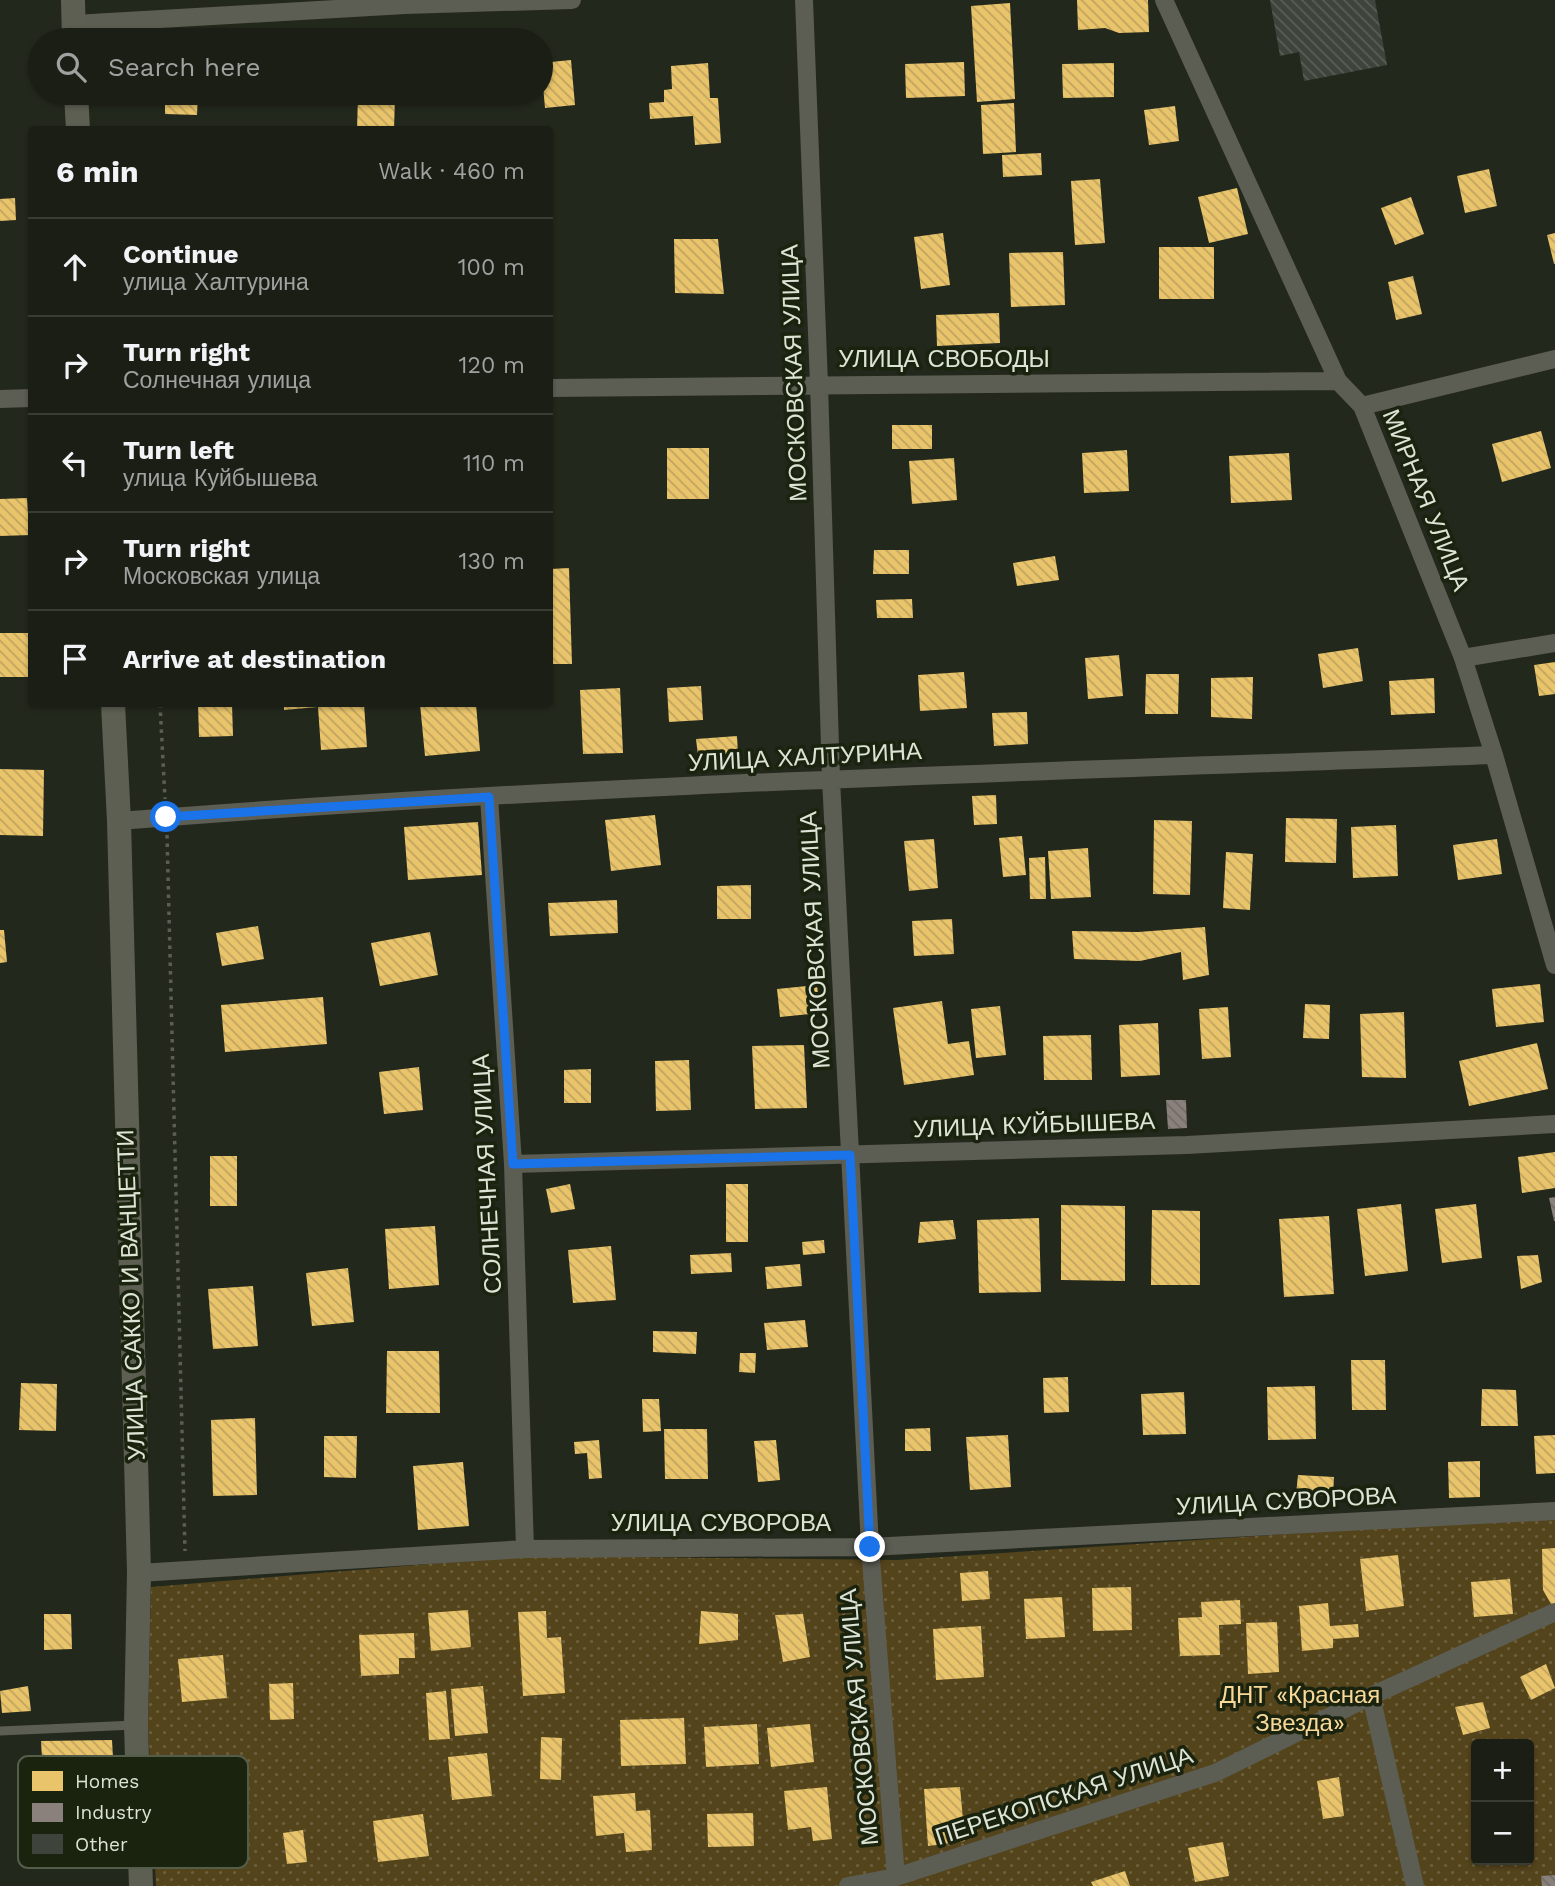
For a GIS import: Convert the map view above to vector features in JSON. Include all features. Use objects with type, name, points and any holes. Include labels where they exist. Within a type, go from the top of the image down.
[{"type":"main road","points":[[77,105],[78,126]]},
{"type":"main road","name":"УЛИЦА САККО И ВАНЦЕТТИ","points":[[113,707],[119,821],[139,1573],[137,1756]]},
{"type":"main road","name":"УЛИЦА САККО И ВАНЦЕТТИ","points":[[140,1868],[141,1886]]},
{"type":"street","points":[[73,21],[405,3],[572,0]]},
{"type":"street","name":"МОСКОВСКАЯ УЛИЦА","points":[[804,0],[820,384],[831,779],[889,1882]]},
{"type":"street","name":"МИРНАЯ УЛИЦА","points":[[1164,0],[1338,381],[1362,406],[1463,658],[1555,965]]},
{"type":"street","points":[[1362,406],[1555,359]]},
{"type":"street","name":"УЛИЦА СВОБОДЫ","points":[[553,388],[1338,381]]},
{"type":"street","points":[[0,400],[28,398]]},
{"type":"street","points":[[1463,658],[1555,643]]},
{"type":"street","name":"УЛИЦА ХАЛТУРИНА","points":[[119,821],[489,797],[831,779],[1494,755]]},
{"type":"street","name":"СОЛНЕЧНАЯ УЛИЦА","points":[[489,797],[513,1164],[524,1549]]},
{"type":"street","name":"УЛИЦА КУЙБЫШЕВА","points":[[513,1164],[1187,1144],[1555,1124]]},
{"type":"street","name":"УЛИЦА СУВОРОВА","points":[[139,1573],[524,1549],[870,1547],[1555,1511]]},
{"type":"street","name":"ПЕРЕКОПСКАЯ УЛИЦА","points":[[848,1886],[889,1882],[1215,1773],[1371,1696],[1555,1612]]},
{"type":"street","points":[[1371,1696],[1415,1886]]},
{"type":"lane","points":[[0,1731],[136,1725]]},
{"type":"path","points":[[160,707],[166,817],[186,1571]]},
{"type":"green space","name":"ДНТ «Красная Звезда»","points":[[1555,1516],[1555,1886],[156,1886],[155,1868],[248,1868],[248,1756],[150,1756],[151,1587],[526,1556],[897,1560]]},
{"type":"building: Homes","points":[[1077,0],[1148,0],[1149,32],[1119,33],[1105,28],[1078,30]]},
{"type":"building: Homes","points":[[1010,3],[1015,99],[977,102],[971,6]]},
{"type":"building: Homes","points":[[571,60],[575,105],[545,108],[545,105],[553,105],[553,62]]},
{"type":"building: Homes","points":[[964,62],[965,96],[906,98],[905,64]]},
{"type":"building: Homes","points":[[708,63],[710,98],[718,98],[721,143],[695,145],[693,116],[650,119],[649,103],[664,102],[664,90],[672,89],[671,66]]},
{"type":"building: Homes","points":[[1114,63],[1114,97],[1063,98],[1062,64]]},
{"type":"building: Homes","points":[[1014,103],[1016,152],[983,154],[981,105]]},
{"type":"building: Homes","points":[[165,105],[197,105],[197,115],[165,114]]},
{"type":"building: Homes","points":[[358,105],[395,105],[394,126],[357,126]]},
{"type":"building: Homes","points":[[1175,106],[1179,141],[1149,145],[1144,110]]},
{"type":"building: Homes","points":[[1041,153],[1042,175],[1003,177],[1002,155]]},
{"type":"building: Homes","points":[[1489,169],[1497,206],[1465,213],[1457,176]]},
{"type":"building: Homes","points":[[1100,179],[1105,243],[1075,245],[1071,181]]},
{"type":"building: Homes","points":[[1237,188],[1248,234],[1209,243],[1198,197]]},
{"type":"building: Homes","points":[[1411,197],[1424,234],[1395,245],[1381,208]]},
{"type":"building: Homes","points":[[15,198],[16,220],[0,221],[0,199]]},
{"type":"building: Homes","points":[[943,233],[950,285],[921,289],[914,237]]},
{"type":"building: Homes","points":[[1555,233],[1555,264],[1554,264],[1547,235]]},
{"type":"building: Homes","points":[[674,239],[718,239],[724,294],[675,293]]},
{"type":"building: Homes","points":[[1159,247],[1214,247],[1214,299],[1159,299]]},
{"type":"building: Homes","points":[[1063,252],[1065,305],[1011,307],[1009,253]]},
{"type":"building: Homes","points":[[1413,276],[1422,314],[1396,320],[1388,282]]},
{"type":"building: Homes","points":[[999,313],[1000,343],[937,346],[936,315]]},
{"type":"building: Homes","points":[[892,425],[932,425],[932,449],[892,449]]},
{"type":"building: Homes","points":[[1541,431],[1551,468],[1502,482],[1492,444]]},
{"type":"building: Homes","points":[[667,448],[709,448],[709,499],[667,499]]},
{"type":"building: Homes","points":[[1127,450],[1129,491],[1084,493],[1082,453]]},
{"type":"building: Homes","points":[[1289,453],[1292,500],[1231,503],[1229,456]]},
{"type":"building: Homes","points":[[954,458],[957,500],[912,504],[909,461]]},
{"type":"building: Homes","points":[[27,498],[28,535],[0,536],[0,499]]},
{"type":"building: Homes","points":[[874,550],[909,550],[909,574],[873,574]]},
{"type":"building: Homes","points":[[1055,556],[1059,580],[1017,586],[1013,563]]},
{"type":"building: Homes","points":[[569,568],[572,664],[553,664],[553,569]]},
{"type":"building: Homes","points":[[912,599],[913,618],[877,618],[876,600]]},
{"type":"building: Homes","points":[[0,633],[28,633],[28,677],[0,677]]},
{"type":"building: Homes","points":[[1358,648],[1363,681],[1323,688],[1318,654]]},
{"type":"building: Homes","points":[[1119,655],[1123,696],[1088,699],[1085,658]]},
{"type":"building: Homes","points":[[1555,662],[1555,694],[1539,696],[1534,665]]},
{"type":"building: Homes","points":[[964,672],[967,708],[920,711],[918,675]]},
{"type":"building: Homes","points":[[1146,674],[1179,674],[1178,714],[1145,714]]},
{"type":"building: Homes","points":[[1253,677],[1252,719],[1211,717],[1211,678]]},
{"type":"building: Homes","points":[[1434,678],[1435,713],[1391,715],[1389,681]]},
{"type":"building: Homes","points":[[701,686],[703,720],[669,722],[667,688]]},
{"type":"building: Homes","points":[[620,688],[623,753],[583,754],[580,690]]},
{"type":"building: Homes","points":[[198,707],[232,707],[233,736],[199,737]]},
{"type":"building: Homes","points":[[284,707],[318,707],[284,710]]},
{"type":"building: Homes","points":[[318,707],[364,707],[367,747],[321,750]]},
{"type":"building: Homes","points":[[420,707],[476,707],[480,751],[425,756]]},
{"type":"building: Homes","points":[[1027,712],[1028,744],[994,746],[992,713]]},
{"type":"building: Homes","points":[[737,736],[738,754],[698,756],[696,739]]},
{"type":"building: Homes","points":[[0,769],[44,770],[43,836],[0,835]]},
{"type":"building: Homes","points":[[996,795],[997,824],[974,825],[972,796]]},
{"type":"building: Homes","points":[[655,815],[661,865],[611,871],[605,820]]},
{"type":"building: Homes","points":[[1286,818],[1337,819],[1336,863],[1285,862]]},
{"type":"building: Homes","points":[[1154,820],[1192,821],[1190,895],[1153,894]]},
{"type":"building: Homes","points":[[478,822],[482,875],[408,880],[404,827]]},
{"type":"building: Homes","points":[[1396,825],[1398,876],[1353,878],[1351,827]]},
{"type":"building: Homes","points":[[1022,836],[1026,875],[1003,877],[999,838]]},
{"type":"building: Homes","points":[[934,839],[938,888],[909,891],[904,841]]},
{"type":"building: Homes","points":[[1497,839],[1502,874],[1458,880],[1453,845]]},
{"type":"building: Homes","points":[[1088,848],[1091,897],[1051,899],[1048,851]]},
{"type":"building: Homes","points":[[1226,852],[1253,854],[1250,910],[1223,908]]},
{"type":"building: Homes","points":[[1045,857],[1046,899],[1030,899],[1029,858]]},
{"type":"building: Homes","points":[[751,885],[751,919],[717,919],[717,886]]},
{"type":"building: Homes","points":[[617,900],[618,933],[550,936],[548,903]]},
{"type":"building: Homes","points":[[952,919],[954,954],[914,956],[912,921]]},
{"type":"building: Homes","points":[[258,926],[264,959],[222,966],[216,933]]},
{"type":"building: Homes","points":[[1205,927],[1209,975],[1183,980],[1181,952],[1140,961],[1074,959],[1072,931],[1138,932]]},
{"type":"building: Homes","points":[[0,930],[4,930],[7,962],[0,963]]},
{"type":"building: Homes","points":[[430,932],[438,975],[380,986],[371,943]]},
{"type":"building: Homes","points":[[1540,984],[1544,1022],[1496,1027],[1492,989]]},
{"type":"building: Homes","points":[[817,985],[820,1013],[780,1017],[777,989]]},
{"type":"building: Homes","points":[[323,997],[327,1044],[225,1052],[221,1005]]},
{"type":"building: Homes","points":[[942,1001],[948,1044],[969,1041],[974,1075],[904,1085],[893,1008]]},
{"type":"building: Homes","points":[[1305,1004],[1330,1005],[1329,1039],[1303,1038]]},
{"type":"building: Homes","points":[[1000,1006],[1006,1055],[976,1058],[971,1009]]},
{"type":"building: Homes","points":[[1228,1007],[1231,1057],[1202,1059],[1199,1009]]},
{"type":"building: Homes","points":[[1404,1012],[1406,1078],[1362,1077],[1360,1014]]},
{"type":"building: Homes","points":[[1158,1023],[1160,1075],[1121,1077],[1119,1025]]},
{"type":"building: Homes","points":[[1091,1035],[1092,1080],[1044,1080],[1043,1036]]},
{"type":"building: Homes","points":[[1537,1043],[1548,1089],[1469,1106],[1459,1061]]},
{"type":"building: Homes","points":[[804,1045],[807,1108],[755,1109],[752,1046]]},
{"type":"building: Homes","points":[[689,1060],[691,1110],[656,1111],[655,1061]]},
{"type":"building: Homes","points":[[419,1067],[423,1110],[384,1114],[379,1072]]},
{"type":"building: Homes","points":[[591,1069],[591,1103],[564,1103],[564,1070]]},
{"type":"building: Homes","points":[[1555,1152],[1555,1188],[1522,1193],[1518,1157]]},
{"type":"building: Homes","points":[[210,1156],[237,1156],[237,1206],[210,1206]]},
{"type":"building: Homes","points":[[570,1184],[575,1209],[551,1213],[546,1189]]},
{"type":"building: Homes","points":[[726,1184],[748,1184],[748,1242],[726,1242]]},
{"type":"building: Homes","points":[[1401,1204],[1408,1271],[1365,1276],[1357,1209]]},
{"type":"building: Homes","points":[[1476,1204],[1482,1258],[1442,1263],[1435,1209]]},
{"type":"building: Homes","points":[[1061,1205],[1125,1206],[1125,1281],[1061,1280]]},
{"type":"building: Homes","points":[[1152,1210],[1200,1211],[1200,1285],[1151,1285]]},
{"type":"building: Homes","points":[[1329,1216],[1334,1294],[1284,1297],[1279,1219]]},
{"type":"building: Homes","points":[[1039,1218],[1041,1292],[979,1293],[977,1220]]},
{"type":"building: Homes","points":[[953,1220],[956,1239],[918,1243],[920,1222]]},
{"type":"building: Homes","points":[[435,1226],[439,1285],[389,1289],[385,1229]]},
{"type":"building: Homes","points":[[824,1240],[825,1253],[803,1255],[802,1242]]},
{"type":"building: Homes","points":[[611,1246],[616,1300],[573,1303],[568,1250]]},
{"type":"building: Homes","points":[[731,1253],[732,1272],[691,1274],[690,1255]]},
{"type":"building: Homes","points":[[1538,1255],[1542,1282],[1521,1289],[1517,1256]]},
{"type":"building: Homes","points":[[800,1264],[802,1286],[767,1289],[765,1267]]},
{"type":"building: Homes","points":[[348,1268],[354,1322],[312,1326],[306,1273]]},
{"type":"building: Homes","points":[[253,1286],[258,1346],[213,1349],[208,1289]]},
{"type":"building: Homes","points":[[805,1320],[808,1347],[767,1350],[764,1323]]},
{"type":"building: Homes","points":[[653,1331],[697,1332],[696,1354],[653,1352]]},
{"type":"building: Homes","points":[[387,1351],[439,1351],[440,1413],[386,1413]]},
{"type":"building: Homes","points":[[740,1353],[756,1353],[755,1373],[739,1372]]},
{"type":"building: Homes","points":[[1351,1360],[1385,1360],[1386,1410],[1352,1410]]},
{"type":"building: Homes","points":[[1068,1377],[1069,1412],[1044,1413],[1043,1378]]},
{"type":"building: Homes","points":[[21,1383],[57,1384],[56,1431],[19,1430]]},
{"type":"building: Homes","points":[[1315,1386],[1316,1439],[1268,1440],[1267,1387]]},
{"type":"building: Homes","points":[[1482,1389],[1516,1390],[1518,1426],[1481,1426]]},
{"type":"building: Homes","points":[[1184,1392],[1186,1434],[1143,1435],[1141,1394]]},
{"type":"building: Homes","points":[[642,1399],[659,1399],[661,1431],[643,1432]]},
{"type":"building: Homes","points":[[255,1418],[257,1495],[213,1496],[211,1420]]},
{"type":"building: Homes","points":[[930,1428],[931,1451],[905,1451],[905,1429]]},
{"type":"building: Homes","points":[[664,1429],[707,1429],[708,1479],[665,1479]]},
{"type":"building: Homes","points":[[1008,1435],[1011,1487],[970,1490],[966,1437]]},
{"type":"building: Homes","points":[[1555,1435],[1555,1473],[1536,1474],[1534,1436]]},
{"type":"building: Homes","points":[[324,1436],[357,1436],[356,1478],[324,1477]]},
{"type":"building: Homes","points":[[599,1440],[602,1478],[589,1479],[587,1453],[575,1454],[574,1442]]},
{"type":"building: Homes","points":[[776,1440],[780,1480],[758,1482],[754,1441]]},
{"type":"building: Homes","points":[[1480,1461],[1480,1497],[1449,1498],[1448,1462]]},
{"type":"building: Homes","points":[[463,1462],[469,1526],[418,1530],[413,1466]]},
{"type":"building: Homes","points":[[1298,1475],[1334,1477],[1333,1496],[1296,1494]]},
{"type":"building: Homes","points":[[1555,1548],[1555,1611],[1543,1590],[1542,1549]]},
{"type":"building: Homes","points":[[1398,1555],[1404,1606],[1366,1611],[1360,1559]]},
{"type":"building: Homes","points":[[988,1571],[990,1599],[962,1601],[960,1573]]},
{"type":"building: Homes","points":[[1510,1579],[1513,1614],[1474,1617],[1471,1582]]},
{"type":"building: Homes","points":[[1131,1587],[1132,1630],[1093,1631],[1092,1588]]},
{"type":"building: Homes","points":[[1062,1597],[1065,1637],[1026,1639],[1024,1599]]},
{"type":"building: Homes","points":[[1240,1600],[1241,1624],[1219,1625],[1220,1655],[1180,1656],[1178,1618],[1202,1617],[1201,1602]]},
{"type":"building: Homes","points":[[1328,1603],[1330,1626],[1358,1624],[1359,1637],[1333,1639],[1333,1648],[1302,1651],[1299,1606]]},
{"type":"building: Homes","points":[[468,1610],[471,1647],[431,1651],[428,1613]]},
{"type":"building: Homes","points":[[546,1611],[547,1638],[561,1637],[565,1693],[523,1696],[518,1612]]},
{"type":"building: Homes","points":[[701,1611],[738,1614],[738,1640],[699,1644]]},
{"type":"building: Homes","points":[[44,1614],[71,1614],[72,1649],[44,1650]]},
{"type":"building: Homes","points":[[803,1614],[810,1657],[783,1662],[775,1615]]},
{"type":"building: Homes","points":[[1277,1622],[1279,1672],[1248,1674],[1246,1623]]},
{"type":"building: Homes","points":[[981,1626],[984,1677],[936,1680],[933,1629]]},
{"type":"building: Homes","points":[[414,1633],[415,1658],[399,1658],[399,1674],[361,1676],[359,1635]]},
{"type":"building: Homes","points":[[223,1655],[227,1698],[182,1702],[178,1659]]},
{"type":"building: Homes","points":[[1546,1664],[1555,1688],[1531,1700],[1520,1677]]},
{"type":"building: Homes","points":[[293,1683],[294,1719],[270,1720],[269,1684]]},
{"type":"building: Homes","points":[[28,1686],[31,1711],[2,1713],[0,1691]]},
{"type":"building: Homes","points":[[483,1686],[488,1733],[455,1736],[451,1689]]},
{"type":"building: Homes","points":[[446,1691],[450,1739],[429,1740],[426,1693]]},
{"type":"building: Homes","points":[[1483,1702],[1490,1728],[1463,1735],[1455,1707]]},
{"type":"building: Homes","points":[[684,1718],[686,1764],[621,1766],[620,1720]]},
{"type":"building: Homes","points":[[757,1724],[759,1764],[706,1767],[704,1727]]},
{"type":"building: Homes","points":[[810,1724],[814,1762],[771,1767],[767,1728]]},
{"type":"building: Homes","points":[[541,1737],[562,1738],[561,1780],[540,1779]]},
{"type":"building: Homes","points":[[112,1740],[113,1756],[42,1756],[41,1741]]},
{"type":"building: Homes","points":[[487,1753],[492,1796],[452,1800],[448,1757]]},
{"type":"building: Homes","points":[[1339,1777],[1344,1816],[1323,1819],[1317,1781]]},
{"type":"building: Homes","points":[[827,1787],[832,1839],[813,1841],[811,1827],[788,1830],[784,1791]]},
{"type":"building: Homes","points":[[960,1787],[965,1841],[928,1846],[924,1789]]},
{"type":"building: Homes","points":[[635,1793],[636,1811],[650,1810],[652,1850],[626,1852],[624,1833],[596,1836],[593,1796]]},
{"type":"building: Homes","points":[[753,1813],[754,1846],[708,1847],[707,1814]]},
{"type":"building: Homes","points":[[423,1814],[429,1856],[378,1862],[373,1821]]},
{"type":"building: Homes","points":[[303,1830],[307,1862],[287,1864],[283,1833]]},
{"type":"building: Homes","points":[[1223,1842],[1229,1876],[1195,1882],[1188,1848]]},
{"type":"building: Homes","points":[[1125,1871],[1130,1886],[1093,1886],[1091,1882]]},
{"type":"building: Industry","points":[[1166,1100],[1186,1100],[1187,1128],[1168,1129]]},
{"type":"building: Industry","points":[[1555,1197],[1555,1221],[1554,1221],[1549,1198]]},
{"type":"building: Industry","points":[[1555,1875],[1555,1886],[1542,1886],[1541,1876]]},
{"type":"building: Other","points":[[1270,0],[1375,0],[1387,65],[1304,81],[1299,52],[1280,56]]},
{"type":"route","points":[[166,817],[489,797],[513,1164],[850,1155],[870,1547]]}]
